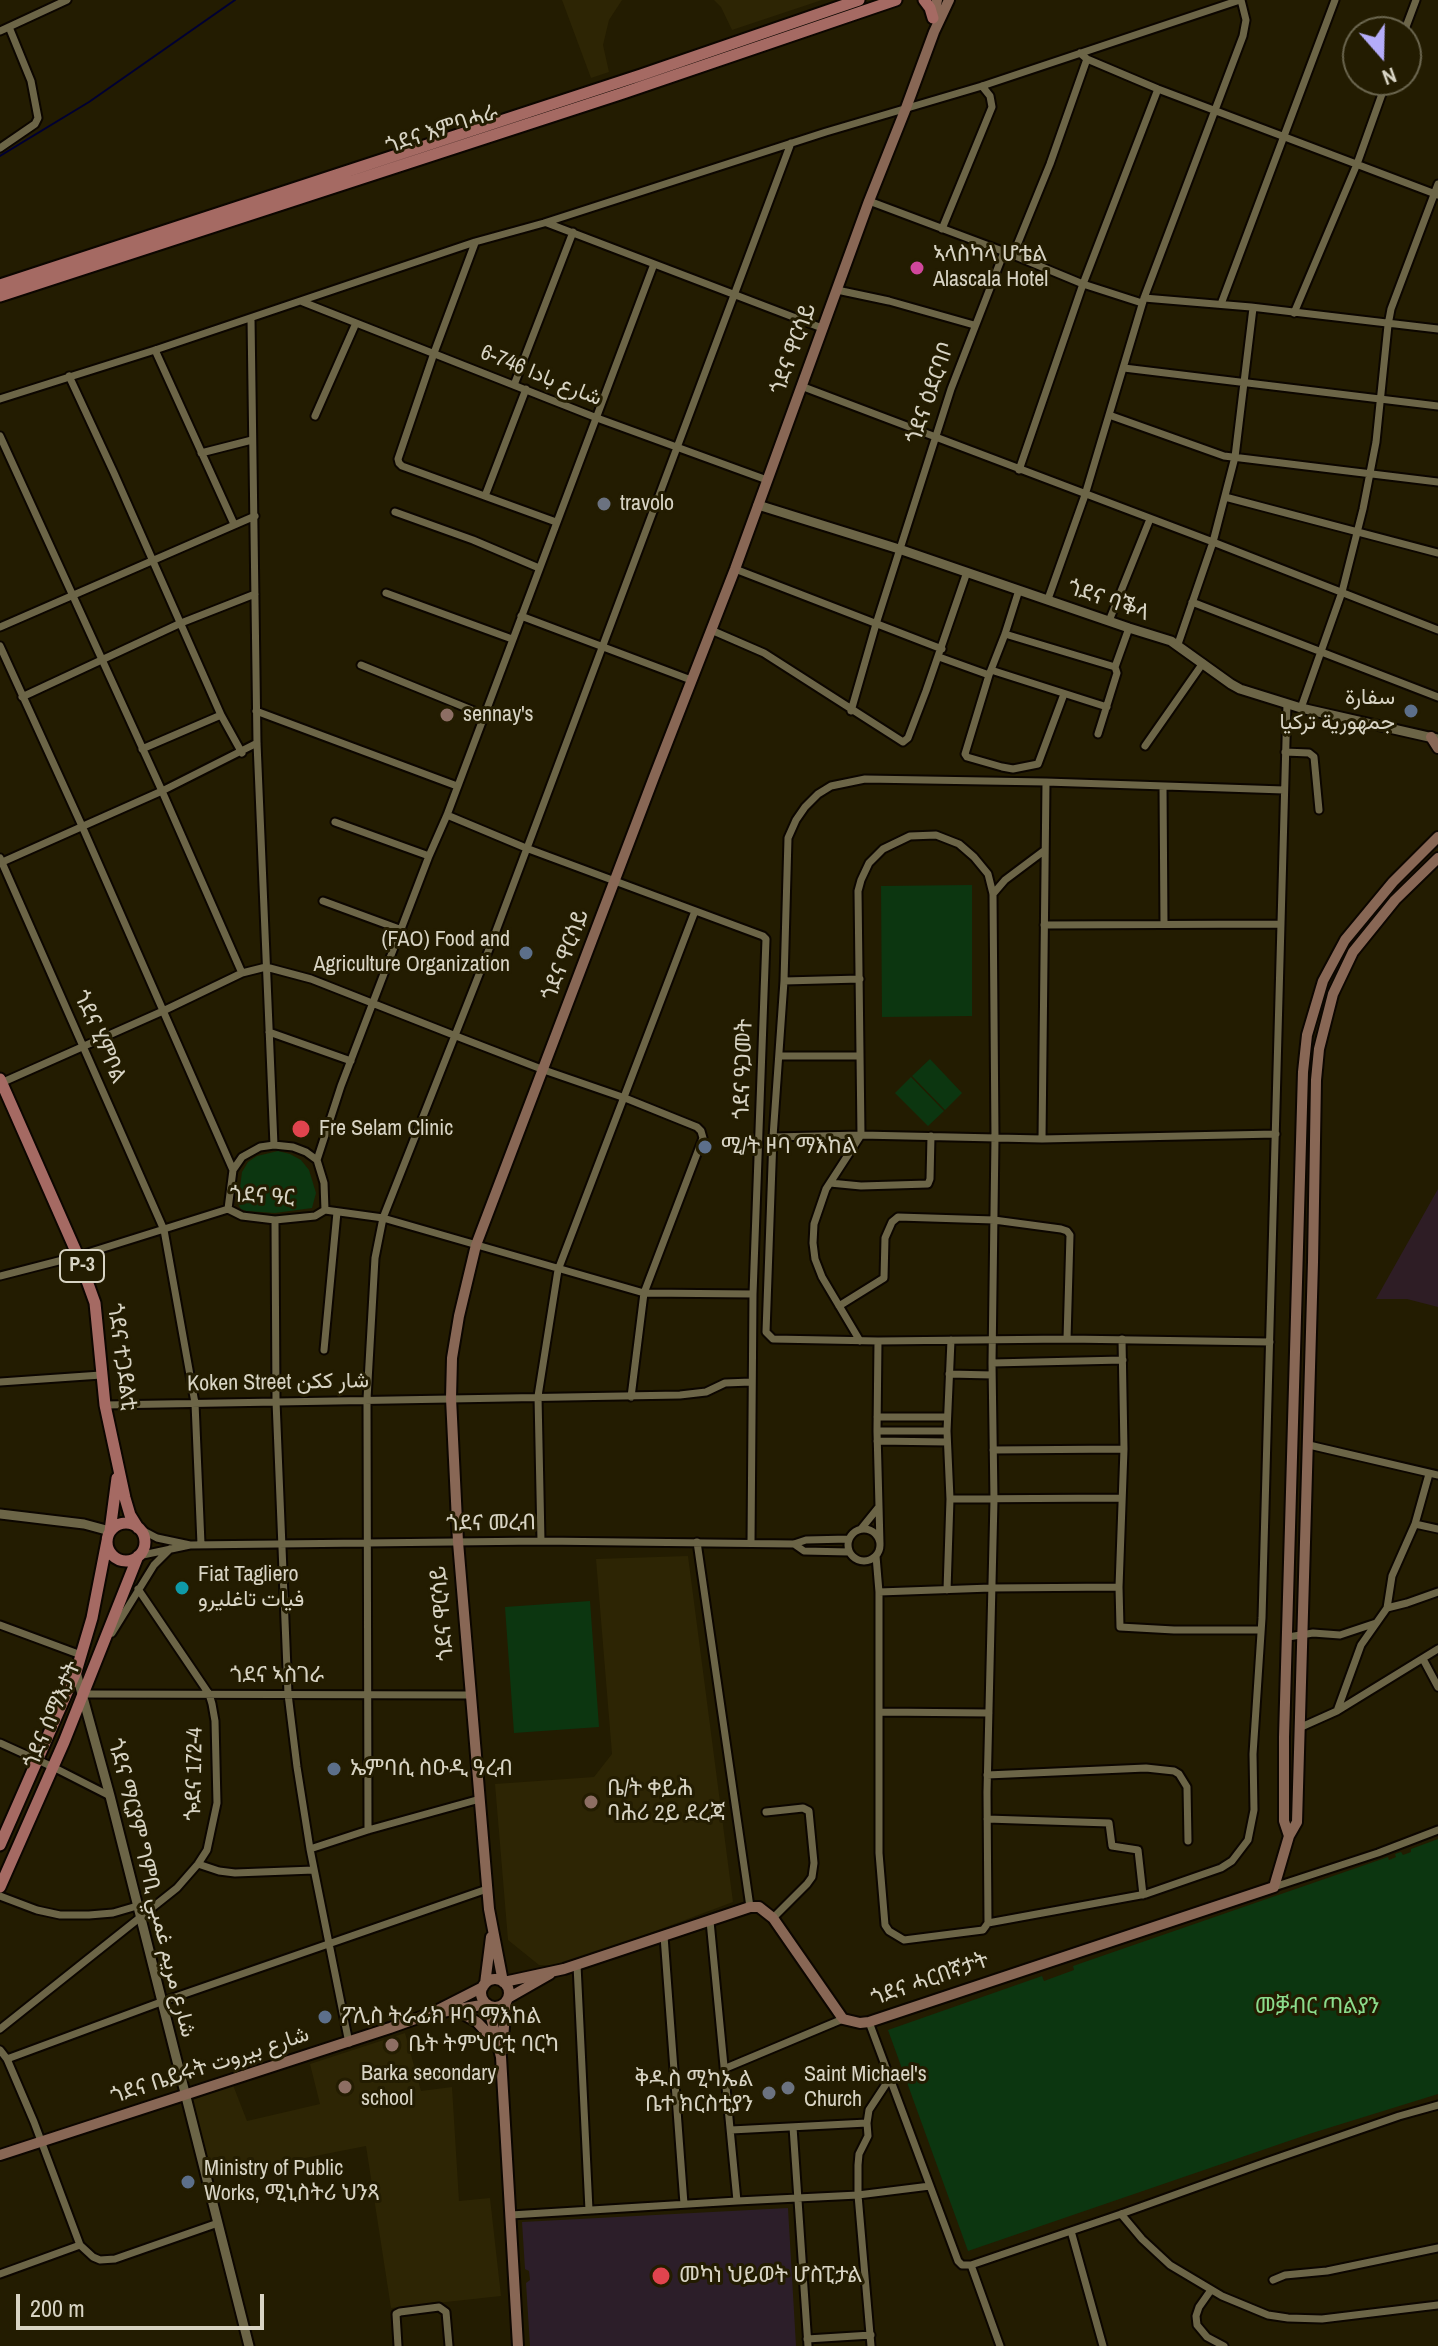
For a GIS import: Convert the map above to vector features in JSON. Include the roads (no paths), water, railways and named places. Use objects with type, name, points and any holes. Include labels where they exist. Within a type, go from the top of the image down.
[{"type":"main road","name":"ጎደና እምባሓራ","points":[[0,285],[641,75],[859,0]]},
{"type":"main road","name":"ጎደና እምባሓራ","points":[[0,296],[623,93],[896,0]]},
{"type":"main road","points":[[924,0],[930,8],[934,32]]},
{"type":"main road","points":[[933,18],[937,0]]},
{"type":"main road","name":"ጎደና ዋርሳይ","points":[[504,1982],[491,1931],[487,1889],[458,1542],[451,1398],[452,1358],[476,1245],[735,569],[869,201],[949,0]]},
{"type":"main road","points":[[1434,738],[1438,748]]},
{"type":"main road","points":[[1289,1836],[1284,1821],[1283,1797],[1303,1072],[1312,1013],[1328,970],[1353,929],[1393,882],[1438,837]]},
{"type":"main road","points":[[1274,1887],[1289,1836],[1297,1822],[1316,1080],[1322,1032],[1336,985],[1353,952],[1395,900],[1438,858]]},
{"type":"main road","name":"ጎደና ተጋደልቲ","points":[[1,1081],[78,1256],[95,1303],[105,1405],[127,1507],[138,1528]]},
{"type":"main road","points":[[1296,1371],[1310,1372]]},
{"type":"main road","name":"ጎደና ተጋደልቲ","points":[[108,1536],[119,1466]]},
{"type":"main road","points":[[120,1524],[138,1528],[144,1545],[138,1556],[133,1560],[120,1561],[110,1553],[108,1536],[120,1524]]},
{"type":"main road","name":"ጎደና ሰማእታት","points":[[0,1845],[76,1672],[92,1618],[108,1536]]},
{"type":"main road","name":"ጎደና ሰማእታት","points":[[0,1887],[53,1767],[138,1556]]},
{"type":"main road","name":"ጎደና ሓርበኛታት","points":[[843,2019],[869,2022],[1274,1887]]},
{"type":"main road","points":[[432,2013],[488,2004],[500,2006],[552,1973],[750,1907],[759,1907],[773,1918],[843,2019]]},
{"type":"main road","name":"ጎደና ዋርሳይ","points":[[484,1985],[491,1931]]},
{"type":"main road","points":[[432,2013],[494,1980],[504,1982],[552,1973]]},
{"type":"main road","points":[[504,1982],[509,1992],[501,2057],[518,2346]]},
{"type":"main road","points":[[484,1985],[483,1998],[488,2004],[501,2057]]},
{"type":"main road","points":[[456,2010],[477,2022],[497,2043]]},
{"type":"main road","name":"ጎደና ቤይሩት شارع بيروت","points":[[0,2155],[349,2043],[432,2013]]},
{"type":"street","points":[[0,31],[67,0]]},
{"type":"street","points":[[0,399],[475,242],[1084,56],[1240,0],[1245,28],[1143,300],[1085,495],[1048,599]]},
{"type":"street","points":[[1221,304],[1335,0]]},
{"type":"street","points":[[0,148],[35,124],[38,118],[28,73],[9,27]]},
{"type":"street","points":[[1084,56],[1158,89],[1436,195]]},
{"type":"street","points":[[1013,255],[1050,164],[1084,56]]},
{"type":"street","points":[[942,229],[992,107],[990,96],[982,86]]},
{"type":"street","points":[[1019,470],[1083,284],[1158,89]]},
{"type":"street","points":[[1294,313],[1357,164],[1381,96]]},
{"type":"street","points":[[368,1830],[367,1399],[375,1258],[383,1218],[456,1036],[791,143]]},
{"type":"street","points":[[1301,708],[1342,592],[1371,474],[1391,309],[1438,184]]},
{"type":"street","points":[[869,201],[1083,284],[1143,300],[1221,304],[1438,329]]},
{"type":"street","points":[[544,223],[822,328]]},
{"type":"street","points":[[514,385],[573,232]]},
{"type":"street","points":[[475,242],[434,353],[399,463],[556,522]]},
{"type":"street","name":"ጎደና ዕደርባቦ","points":[[851,711],[934,438],[1004,252]]},
{"type":"street","points":[[325,1210],[324,1183],[317,1160],[341,1086],[447,815],[654,264]]},
{"type":"street","points":[[837,290],[974,325]]},
{"type":"street","name":"شارع بادا 746-6","points":[[302,301],[597,418],[767,480]]},
{"type":"street","points":[[1178,644],[1213,542],[1235,457],[1253,308]]},
{"type":"street","points":[[251,318],[256,711],[274,1145]]},
{"type":"street","points":[[315,416],[356,323]]},
{"type":"street","points":[[155,350],[234,524]]},
{"type":"street","points":[[1124,368],[1438,406]]},
{"type":"street","points":[[69,376],[221,715],[242,753]]},
{"type":"street","points":[[801,386],[1438,630]]},
{"type":"street","points":[[485,496],[526,389]]},
{"type":"street","points":[[1109,415],[1224,456],[1438,482]]},
{"type":"street","points":[[0,436],[242,973]]},
{"type":"street","points":[[201,453],[252,440]]},
{"type":"street","points":[[1225,497],[1438,553]]},
{"type":"street","name":"ጎደና ባቕላ","points":[[758,505],[899,549],[1178,644],[1231,684],[1287,704],[1434,738]]},
{"type":"street","points":[[395,512],[539,568]]},
{"type":"street","points":[[0,627],[255,516]]},
{"type":"street","points":[[1109,621],[1150,519]]},
{"type":"street","points":[[735,569],[990,672],[1107,707]]},
{"type":"street","points":[[711,630],[764,653],[899,741],[905,741],[940,653],[967,572]]},
{"type":"street","points":[[1019,590],[965,754],[1002,767],[1027,767],[1041,761],[1064,694]]},
{"type":"street","points":[[386,593],[512,639]]},
{"type":"street","points":[[22,697],[181,623],[255,594]]},
{"type":"street","points":[[1192,602],[1438,697]]},
{"type":"street","points":[[521,616],[691,680]]},
{"type":"street","points":[[1098,734],[1117,673],[1115,667],[1129,628]]},
{"type":"street","points":[[1005,634],[1115,667]]},
{"type":"street","points":[[0,646],[233,1170]]},
{"type":"street","points":[[1145,746],[1203,663]]},
{"type":"street","points":[[361,665],[484,715]]},
{"type":"street","points":[[988,1923],[1143,1895],[1221,1868],[1232,1861],[1248,1840],[1254,1810],[1253,1754],[1261,1630],[1287,704]]},
{"type":"street","points":[[256,711],[457,786]]},
{"type":"street","points":[[142,749],[221,715]]},
{"type":"street","points":[[1,861],[162,791],[257,743]]},
{"type":"street","points":[[1285,752],[1309,753],[1314,757],[1319,810]]},
{"type":"street","points":[[1270,1342],[1122,1339],[860,1341],[773,1339],[766,1332],[788,838],[796,820],[818,794],[831,786],[865,779],[1284,790]]},
{"type":"street","points":[[1042,1139],[1046,782]]},
{"type":"street","points":[[1163,786],[1164,924]]},
{"type":"street","name":"ጎደና ዓጋመት","points":[[447,815],[526,848],[763,936],[767,943],[753,1294],[751,1543]]},
{"type":"street","points":[[335,822],[429,856]]},
{"type":"street","points":[[860,1341],[822,1277],[813,1243],[818,1209],[830,1183],[861,1135],[858,891],[869,863],[891,843],[910,836],[936,835],[959,844],[974,857],[988,874],[993,894],[994,1500],[987,1775],[988,1923],[986,1928],[975,1932],[904,1940],[885,1925],[879,1853],[879,1592],[876,1556],[880,1544],[878,1341]]},
{"type":"street","points":[[993,894],[1005,880],[1045,850]]},
{"type":"street","name":"ጎደና ሂምቦል","points":[[1,861],[164,1230],[195,1403],[201,1544]]},
{"type":"street","points":[[323,901],[402,930]]},
{"type":"street","points":[[541,1541],[538,1396],[558,1270],[695,911]]},
{"type":"street","points":[[1044,925],[1280,924]]},
{"type":"street","points":[[1,1081],[84,1047],[242,973],[266,967],[311,979],[697,1127],[703,1138],[644,1293],[631,1397]]},
{"type":"street","points":[[784,981],[860,979]]},
{"type":"street","points":[[269,1032],[351,1061]]},
{"type":"street","points":[[779,1056],[860,1056]]},
{"type":"street","points":[[773,1137],[861,1135],[1042,1139],[1276,1134]]},
{"type":"street","points":[[830,1183],[861,1186],[928,1184],[931,1136]]},
{"type":"street","points":[[228,1209],[233,1170],[250,1152],[274,1145],[293,1147],[317,1160]]},
{"type":"street","name":"ጎደና ዓር","points":[[0,1276],[78,1256],[228,1209],[242,1216],[275,1220],[315,1216],[325,1210],[383,1218],[644,1293],[753,1294]]},
{"type":"street","points":[[324,1350],[337,1212]]},
{"type":"street","points":[[839,1306],[884,1278],[885,1238],[892,1222],[898,1217],[994,1220],[1067,1231],[1070,1235],[1067,1339]]},
{"type":"street","points":[[275,1220],[276,1401],[288,1694],[310,1849],[349,2043]]},
{"type":"street","points":[[1122,1339],[1124,1449],[1120,1625],[1122,1629],[1261,1630]]},
{"type":"street","points":[[947,1590],[950,1499],[947,1417],[951,1340]]},
{"type":"street","points":[[992,1363],[1123,1360]]},
{"type":"street","points":[[949,1374],[992,1375]]},
{"type":"street","points":[[0,1382],[101,1375]]},
{"type":"street","name":"Koken Street شار ككن","points":[[105,1405],[538,1396],[631,1397],[697,1394],[725,1383],[751,1382]]},
{"type":"street","points":[[877,1417],[947,1417]]},
{"type":"street","points":[[877,1431],[947,1431]]},
{"type":"street","points":[[877,1441],[947,1442]]},
{"type":"street","points":[[1309,1445],[1434,1474],[1392,1576],[1387,1608],[1358,1652],[1337,1711]]},
{"type":"street","points":[[993,1450],[1124,1449]]},
{"type":"street","points":[[950,1499],[1121,1498]]},
{"type":"street","points":[[876,1556],[866,1561],[856,1560],[849,1552],[849,1539],[878,1508]]},
{"type":"street","points":[[0,1514],[84,1524],[108,1536]]},
{"type":"street","points":[[1415,1524],[1438,1529]]},
{"type":"street","points":[[138,1528],[157,1538],[190,1545]]},
{"type":"street","points":[[861,1529],[872,1531],[880,1544]]},
{"type":"street","points":[[827,1551],[828,1539]]},
{"type":"street","name":"ጎደና መረብ","points":[[190,1545],[541,1541],[794,1544],[806,1540],[849,1539]]},
{"type":"street","points":[[697,1542],[750,1907]]},
{"type":"street","name":"ጎደና መረብ","points":[[794,1544],[804,1551],[849,1552]]},
{"type":"street","points":[[138,1556],[190,1545]]},
{"type":"street","points":[[102,1648],[154,1565],[170,1549]]},
{"type":"street","points":[[866,1561],[878,1578]]},
{"type":"street","points":[[879,1592],[1119,1587]]},
{"type":"street","name":"ጐደና 172-4","points":[[0,2029],[138,1911],[177,1888],[207,1850],[217,1803],[215,1721],[209,1694],[138,1589]]},
{"type":"street","points":[[1387,1608],[1438,1592]]},
{"type":"street","points":[[1288,1637],[1313,1633],[1340,1635],[1377,1623]]},
{"type":"street","points":[[0,1625],[81,1655]]},
{"type":"street","points":[[1299,1728],[1337,1711],[1438,1649]]},
{"type":"street","points":[[1423,1659],[1438,1687]]},
{"type":"street","name":"ጎደና ማርያም ግምቢ شارع مريم غمبي","points":[[76,1672],[249,2346]]},
{"type":"street","name":"ጎደና ኣስገራ","points":[[83,1694],[470,1695]]},
{"type":"street","points":[[880,1712],[989,1713]]},
{"type":"street","points":[[0,1743],[110,1796]]},
{"type":"street","points":[[987,1775],[1146,1768],[1174,1771],[1187,1787],[1188,1841]]},
{"type":"street","points":[[310,1849],[480,1799]]},
{"type":"street","points":[[766,1812],[803,1808],[809,1811],[814,1863],[812,1877],[807,1884],[773,1918]]},
{"type":"street","points":[[987,1819],[1109,1823],[1112,1846],[1138,1850],[1143,1895]]},
{"type":"street","points":[[1274,1887],[1438,1830]]},
{"type":"street","points":[[198,1864],[235,1873],[314,1870]]},
{"type":"street","points":[[7,2059],[487,1889]]},
{"type":"street","points":[[0,1896],[60,1915],[138,1911]]},
{"type":"street","points":[[710,1921],[737,2201]]},
{"type":"street","points":[[664,1936],[684,2204]]},
{"type":"street","points":[[577,1965],[589,2210]]},
{"type":"street","points":[[726,2068],[843,2019]]},
{"type":"street","points":[[869,2022],[962,2265],[971,2265],[1438,2105]]},
{"type":"street","points":[[0,2050],[7,2059],[41,2141],[80,2245],[93,2257],[115,2259],[218,2223]]},
{"type":"street","points":[[871,2346],[858,2195],[859,2154],[868,2136],[869,2110],[890,2078]]},
{"type":"street","points":[[731,2130],[867,2123]]},
{"type":"street","points":[[793,2127],[807,2342],[871,2335]]},
{"type":"street","points":[[511,2215],[858,2195],[930,2186]]},
{"type":"street","points":[[1121,2214],[1170,2265],[1247,2308],[1288,2318],[1322,2319],[1438,2305]]},
{"type":"street","points":[[1071,2231],[1103,2346]]},
{"type":"street","points":[[0,2274],[80,2245]]},
{"type":"street","points":[[1273,2280],[1285,2275],[1348,2267],[1438,2248]]},
{"type":"street","points":[[971,2265],[1000,2346]]},
{"type":"street","points":[[1211,2290],[1199,2307],[1197,2325],[1207,2337],[1224,2346]]},
{"type":"street","points":[[398,2346],[396,2314],[439,2307],[446,2312],[449,2346]]},
{"type":"waterway","points":[[0,156],[89,102],[235,0]]},
{"type":"place","name":"ኣላስካላ ሆቴል Alascala Hotel","points":[[917,268]]},
{"type":"place","name":"travolo","points":[[604,504]]},
{"type":"place","name":"سفارة جمهورية تركيا","points":[[1411,711]]},
{"type":"place","name":"sennay's","points":[[447,715]]},
{"type":"place","name":"(FAO) Food and Agriculture Organization","points":[[526,953]]},
{"type":"place","name":"Fre Selam Clinic","points":[[301,1129]]},
{"type":"place","name":"ሚ/ት ዞባ ማእከል","points":[[705,1147]]},
{"type":"place","name":"Fiat Tagliero فيات تاغليرو","points":[[182,1588]]},
{"type":"place","name":"ኤምባሲ ስዑዲ ዓረብ","points":[[334,1769]]},
{"type":"place","name":"ቤ/ት ቀይሕ ባሕሪ 2ይ ደረጃ","points":[[591,1802]]},
{"type":"place","name":"ፖሊስ ትራፊክ ዞባ ማእከል","points":[[325,2017]]},
{"type":"place","name":"ቤት ትምህርቲ ባርካ","points":[[392,2045]]},
{"type":"place","name":"Barka secondary school","points":[[345,2087]]},
{"type":"place","name":"Saint Michael's Church","points":[[788,2088]]},
{"type":"place","name":"ቅዱስ ሚካኤል ቤተ ክርስቲያን","points":[[769,2093]]},
{"type":"place","name":"Ministry of Public Works, ሚኒስትሪ ህንጻ","points":[[188,2182]]},
{"type":"place","name":"መካነ ህይወት ሆስፒታል","points":[[661,2276]]},
{"type":"park label","name":"መቓብር ጣልያን","points":[[1317,2007]]}]
